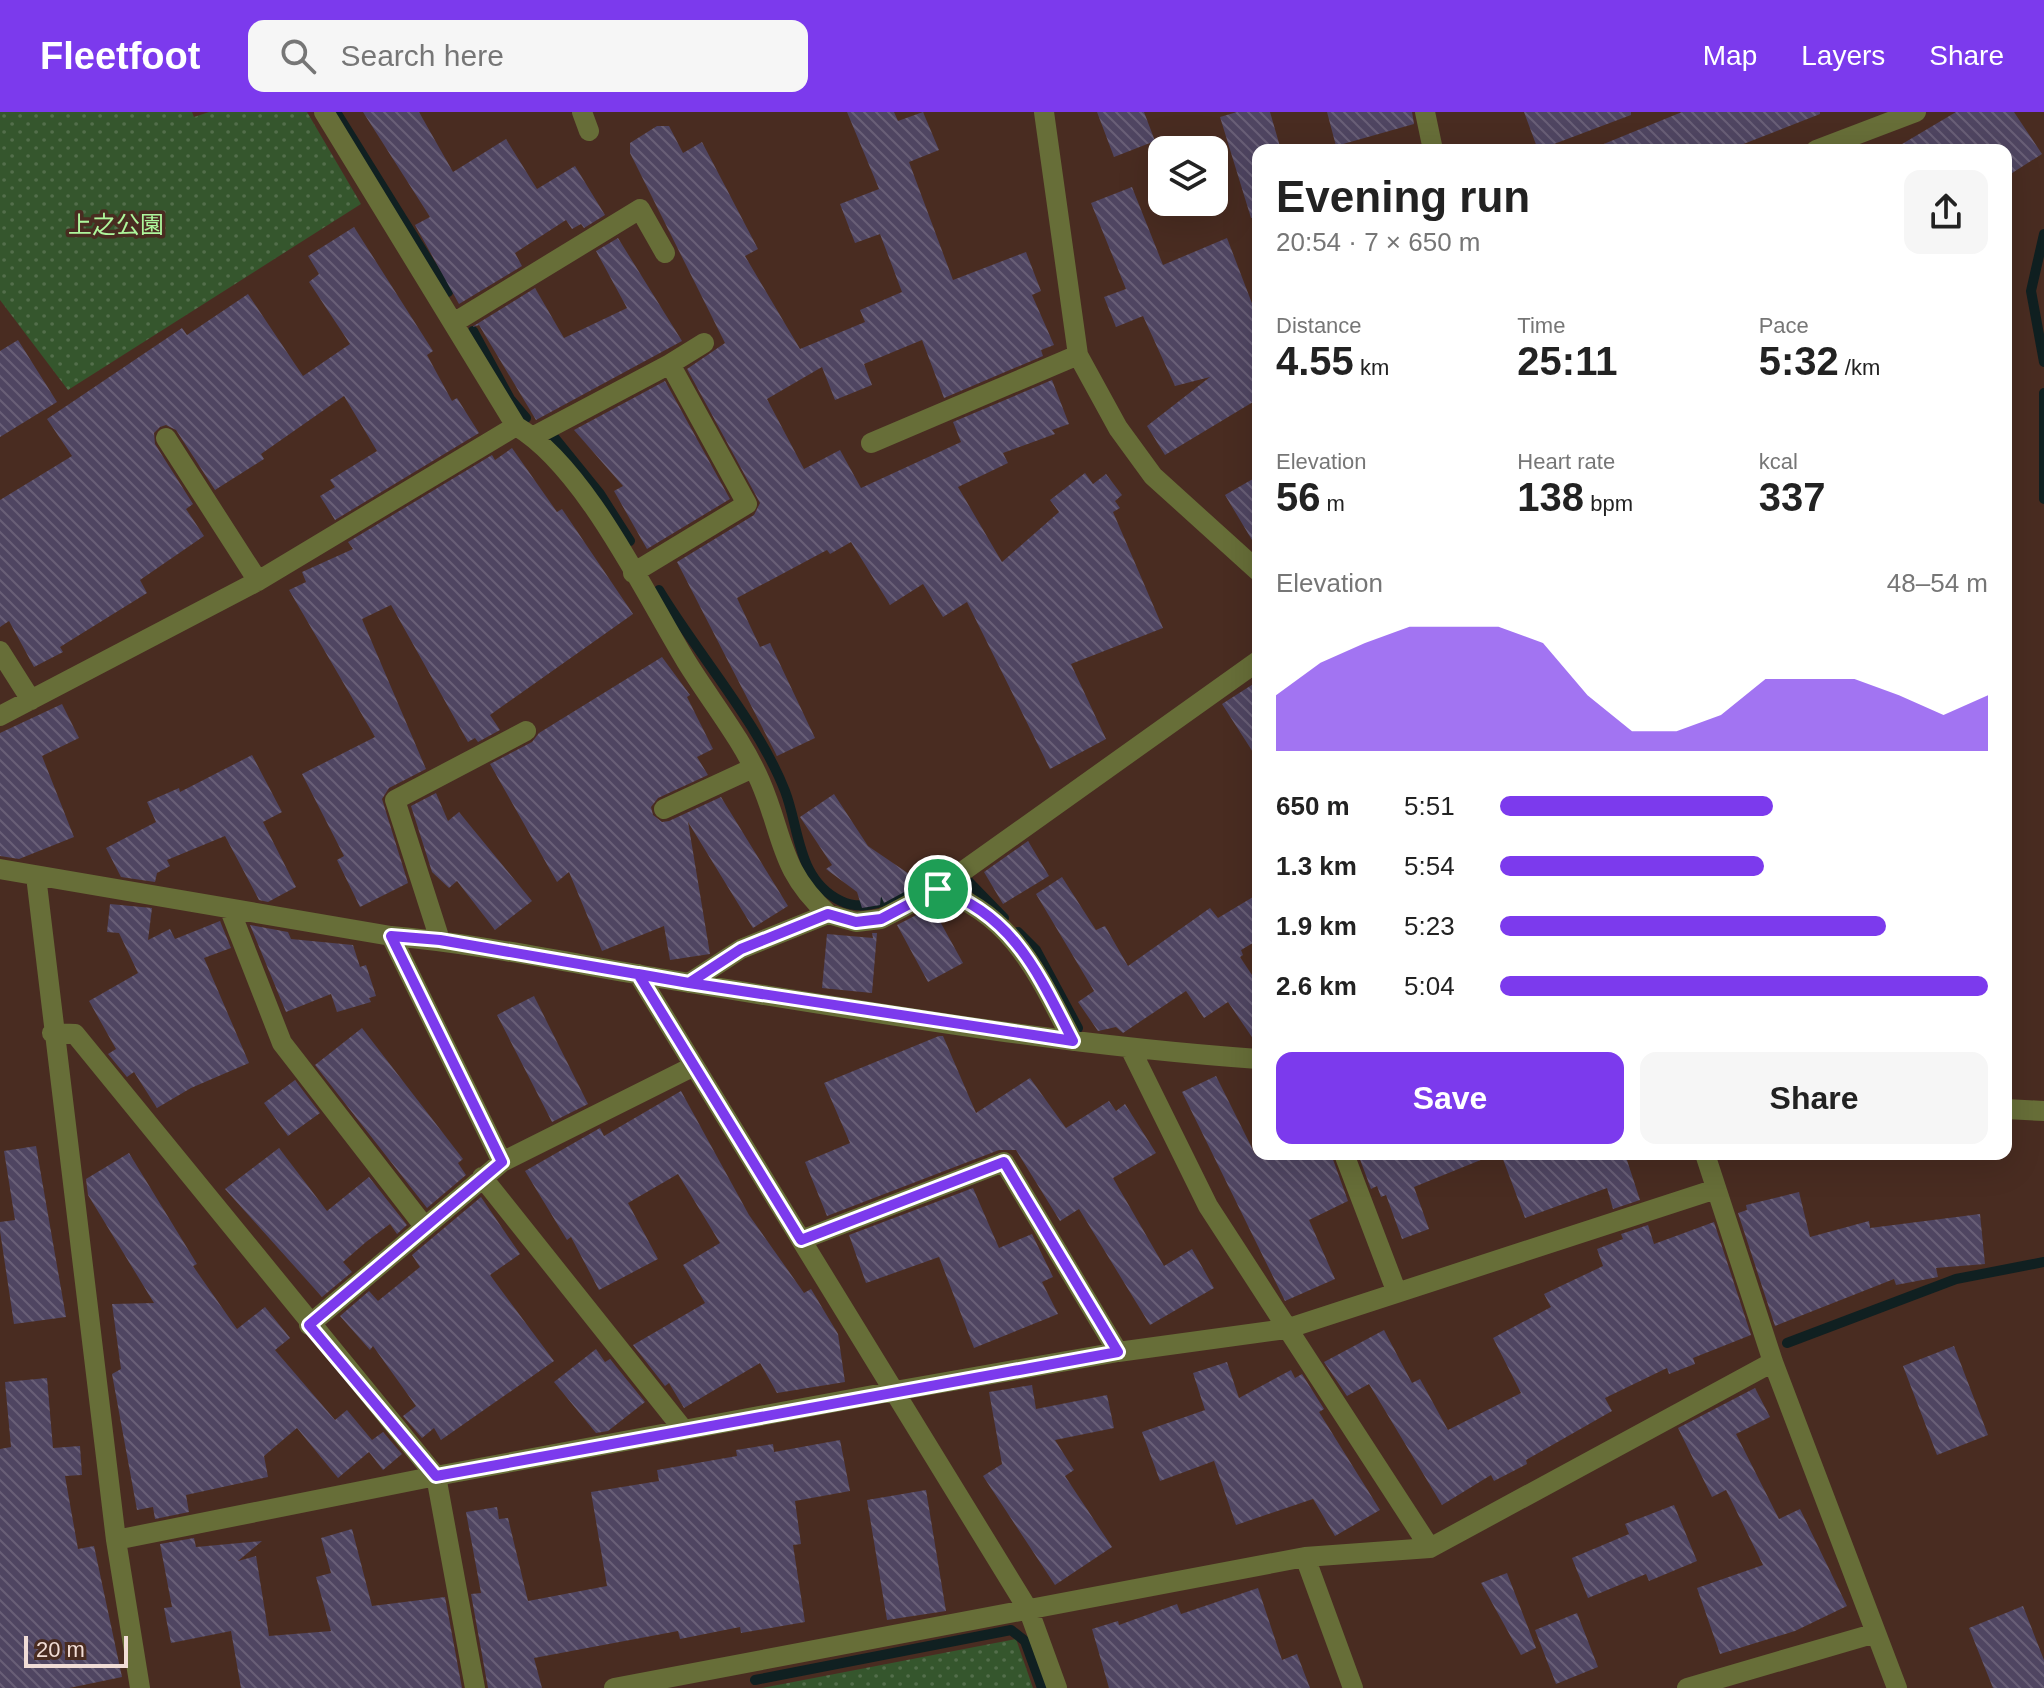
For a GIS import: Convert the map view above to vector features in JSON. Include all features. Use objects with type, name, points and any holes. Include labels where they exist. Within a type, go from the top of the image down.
[{"type":"street","points":[[324,112],[525,431],[586,496],[753,768],[789,866],[803,891],[828,914],[856,922],[881,919],[938,889],[1252,665]]},
{"type":"street","points":[[1044,112],[1078,355],[1118,428],[1153,476],[1252,566]]},
{"type":"street","points":[[1425,112],[1432,144]]},
{"type":"street","points":[[1848,144],[1916,112]]},
{"type":"street","points":[[455,322],[640,209],[665,253]]},
{"type":"street","points":[[0,716],[258,581],[525,431],[670,364],[704,343]]},
{"type":"street","points":[[871,443],[1078,355]]},
{"type":"street","points":[[633,573],[747,504],[670,364]]},
{"type":"street","points":[[166,438],[258,581]]},
{"type":"street","points":[[0,651],[31,700]]},
{"type":"street","points":[[440,940],[395,800],[526,731]]},
{"type":"street","points":[[664,809],[753,768]]},
{"type":"street","points":[[0,869],[391,936],[440,940],[689,983],[1131,1050],[1252,1059]]},
{"type":"street","points":[[36,876],[52,1033],[116,1540],[140,1688]]},
{"type":"street","points":[[938,889],[961,897],[995,920],[1029,957],[1073,1041]]},
{"type":"street","points":[[230,910],[282,1043],[424,1226]]},
{"type":"street","points":[[689,983],[741,949],[828,914]]},
{"type":"street","points":[[391,936],[502,1162]]},
{"type":"street","points":[[638,974],[692,1067],[1029,1611],[1057,1688]]},
{"type":"street","points":[[52,1033],[75,1034],[309,1325],[436,1476],[475,1688]]},
{"type":"street","points":[[1131,1050],[1208,1206],[1430,1548]]},
{"type":"street","points":[[309,1325],[502,1162],[692,1067]]},
{"type":"street","points":[[2012,1109],[2044,1111]]},
{"type":"street","points":[[1346,1160],[1397,1293]]},
{"type":"street","points":[[1707,1160],[1773,1362],[1897,1688]]},
{"type":"street","points":[[801,1240],[1004,1162],[1118,1352]]},
{"type":"street","points":[[482,1177],[683,1429]]},
{"type":"street","points":[[116,1540],[683,1429],[1118,1352],[1286,1329],[1716,1189]]},
{"type":"street","points":[[614,1688],[726,1678],[1029,1611],[1305,1557],[1430,1548],[1773,1362]]},
{"type":"street","points":[[1305,1557],[1353,1688]]},
{"type":"street","points":[[1687,1688],[1876,1633]]},
{"type":"green space","name":"上之公園","points":[[0,112],[192,112],[194,117],[209,112],[307,112],[361,204],[68,390],[0,300]]},
{"type":"green space","points":[[1016,1639],[1033,1688],[762,1688]]},
{"type":"building","points":[[363,112],[419,112],[453,172],[506,139],[537,189],[575,166],[605,215],[584,228],[581,224],[572,229],[566,220],[515,253],[522,266],[459,304],[415,225],[430,217]]},
{"type":"building","points":[[847,112],[894,112],[898,121],[923,112],[939,150],[909,162],[953,280],[1026,252],[1041,291],[1032,295],[1054,345],[1041,350],[1043,356],[944,398],[922,340],[864,364],[872,385],[835,400],[822,367],[767,399],[804,469],[840,450],[861,488],[961,442],[953,422],[1052,380],[1069,424],[1052,430],[1055,434],[1003,453],[1008,463],[958,487],[1002,562],[1059,512],[1050,500],[1085,473],[1093,484],[1106,474],[1122,495],[1115,501],[1120,508],[1113,512],[1163,628],[1071,664],[1106,739],[1050,769],[967,602],[943,617],[923,584],[890,605],[851,542],[830,554],[827,550],[737,598],[760,647],[770,643],[815,738],[777,756],[677,562],[754,515],[760,503],[687,369],[725,343],[630,153],[630,143],[657,126],[669,126],[683,153],[702,142],[758,249],[745,256],[800,349],[865,322],[860,310],[902,292],[880,234],[855,243],[840,204],[879,189]]},
{"type":"building","points":[[1097,112],[1144,112],[1153,136],[1148,136],[1148,144],[1114,157]]},
{"type":"building","points":[[1237,112],[1270,112],[1279,144],[1252,144],[1252,218],[1228,136],[1220,117]]},
{"type":"building","points":[[1327,112],[1412,112],[1414,124],[1335,144]]},
{"type":"building","points":[[1524,112],[1631,112],[1631,115],[1554,144],[1536,144]]},
{"type":"building","points":[[1682,112],[1820,112],[1743,144],[1604,144]]},
{"type":"building","points":[[1956,112],[2014,112],[2042,154],[2012,173],[2012,144],[1902,144]]},
{"type":"building","points":[[1132,187],[1163,265],[1227,238],[1252,303],[1252,403],[1165,455],[1147,426],[1210,377],[1175,386],[1143,316],[1116,327],[1104,297],[1126,289],[1091,203]]},
{"type":"building","points":[[354,227],[433,351],[427,355],[452,401],[457,398],[479,433],[335,520],[320,496],[335,487],[330,480],[377,451],[344,396],[261,454],[264,459],[215,490],[176,430],[166,425],[160,427],[154,433],[155,444],[193,504],[186,509],[204,536],[140,580],[147,593],[60,647],[63,652],[34,667],[9,621],[0,627],[0,500],[72,456],[47,419],[182,328],[187,335],[248,294],[303,376],[350,344],[309,282],[319,274],[308,256]]},
{"type":"building","points":[[618,238],[682,341],[536,420],[479,325],[472,327],[535,288],[564,338],[627,308],[596,251]]},
{"type":"building","points":[[18,340],[57,402],[0,437],[0,351]]},
{"type":"building","points":[[665,381],[730,499],[647,549],[614,491],[623,486],[574,430]]},
{"type":"building","points":[[512,448],[557,512],[562,509],[633,614],[490,715],[500,730],[478,742],[475,738],[468,742],[391,605],[362,619],[426,769],[389,788],[382,799],[408,883],[360,907],[337,860],[344,856],[302,774],[375,737],[289,590],[306,582],[302,572],[353,549],[348,542],[492,455],[495,460]]},
{"type":"building","points":[[1252,479],[1252,540],[1225,495]]},
{"type":"building","points":[[662,657],[690,695],[687,697],[713,749],[697,757],[708,775],[658,798],[651,807],[653,815],[662,822],[669,821],[721,797],[788,906],[753,928],[688,822],[710,954],[670,960],[664,926],[602,951],[569,872],[557,882],[490,764],[532,742],[539,733]]},
{"type":"building","points":[[1252,685],[1252,751],[1222,704]]},
{"type":"building","points":[[62,704],[79,738],[42,756],[74,837],[19,859],[0,856],[0,733]]},
{"type":"building","points":[[252,755],[282,812],[263,822],[296,887],[268,902],[259,900],[225,836],[167,860],[170,866],[157,873],[155,882],[121,877],[106,848],[156,822],[147,802],[179,788],[180,792]]},
{"type":"building","points":[[436,793],[448,821],[459,812],[532,901],[495,930],[457,881],[449,888],[432,872],[411,806]]},
{"type":"building","points":[[834,794],[868,846],[915,878],[919,884],[884,903],[881,896],[880,905],[862,908],[857,892],[826,869],[832,865],[800,817]]},
{"type":"building","points":[[1028,841],[1049,876],[1003,904],[984,872]]},
{"type":"building","points":[[1062,877],[1096,930],[1105,926],[1128,966],[1210,908],[1218,918],[1252,898],[1252,944],[1241,950],[1243,955],[1240,957],[1252,975],[1252,1037],[1228,1002],[1204,1018],[1186,991],[1123,1033],[1116,1027],[1098,1031],[1078,1002],[1094,991],[1036,894]]},
{"type":"building","points":[[110,904],[152,908],[148,940],[170,929],[175,939],[220,921],[231,948],[204,958],[249,1063],[191,1088],[157,1108],[134,1072],[127,1077],[108,1054],[116,1049],[89,1001],[138,973],[119,933],[107,932]]},
{"type":"building","points":[[932,907],[963,963],[928,982],[897,925]]},
{"type":"building","points":[[250,925],[288,932],[291,939],[353,945],[360,967],[366,965],[376,996],[369,998],[371,1002],[337,1012],[331,994],[286,1012]]},
{"type":"building","points":[[872,933],[877,933],[872,993],[822,988],[827,934],[873,938]]},
{"type":"building","points":[[534,996],[588,1104],[552,1122],[497,1015]]},
{"type":"building","points":[[362,1028],[463,1159],[458,1163],[466,1175],[427,1208],[315,1065]]},
{"type":"building","points":[[943,1036],[976,1113],[1030,1078],[1066,1128],[1109,1101],[1116,1111],[1125,1104],[1156,1153],[1113,1178],[1164,1266],[1192,1249],[1214,1288],[1150,1325],[1079,1209],[1060,1221],[1016,1150],[999,1150],[827,1216],[805,1162],[850,1143],[824,1083]]},
{"type":"building","points":[[1216,1076],[1252,1148],[1252,1160],[1333,1160],[1348,1201],[1309,1220],[1335,1279],[1285,1301],[1182,1092]]},
{"type":"building","points":[[295,1080],[320,1113],[288,1136],[264,1103]]},
{"type":"building","points":[[681,1091],[749,1215],[804,1293],[811,1289],[838,1334],[845,1382],[777,1393],[760,1363],[684,1408],[669,1383],[665,1386],[633,1345],[705,1303],[683,1265],[720,1243],[678,1174],[628,1203],[658,1259],[599,1290],[571,1237],[567,1240],[525,1171],[600,1128],[604,1136]]},
{"type":"building","points":[[36,1146],[66,1317],[14,1324],[0,1231],[0,1222],[15,1220],[4,1151]]},
{"type":"building","points":[[279,1148],[327,1211],[369,1177],[407,1225],[397,1234],[390,1224],[366,1242],[343,1262],[352,1272],[322,1297],[225,1189]]},
{"type":"building","points":[[129,1153],[197,1264],[193,1266],[237,1329],[265,1307],[290,1338],[275,1350],[335,1420],[347,1410],[372,1440],[383,1432],[402,1454],[383,1470],[369,1452],[338,1478],[297,1428],[264,1456],[268,1477],[186,1495],[189,1512],[155,1519],[153,1507],[137,1510],[112,1374],[121,1369],[112,1304],[154,1303],[88,1195],[86,1179]]},
{"type":"building","points":[[1360,1160],[1481,1160],[1414,1187],[1429,1229],[1402,1239],[1386,1195],[1381,1197],[1377,1186],[1371,1189]]},
{"type":"building","points":[[1503,1160],[1627,1160],[1640,1200],[1613,1209],[1607,1188],[1525,1218]]},
{"type":"building","points":[[973,1188],[999,1248],[1032,1234],[1053,1277],[1042,1282],[1058,1314],[974,1348],[939,1257],[866,1283],[849,1235]]},
{"type":"building","points":[[1799,1192],[1810,1237],[1869,1221],[1870,1228],[1980,1214],[1985,1264],[1936,1268],[1938,1277],[1896,1285],[1894,1279],[1775,1326],[1738,1213],[1747,1210],[1746,1205]]},
{"type":"building","points":[[481,1197],[520,1254],[490,1275],[554,1361],[441,1440],[434,1428],[422,1438],[403,1416],[416,1406],[373,1346],[370,1350],[340,1316],[369,1291],[378,1301],[420,1267],[412,1255]]},
{"type":"building","points":[[1714,1222],[1751,1335],[1693,1358],[1695,1364],[1669,1374],[1667,1368],[1605,1398],[1612,1411],[1526,1460],[1527,1464],[1494,1481],[1491,1475],[1442,1505],[1369,1384],[1347,1396],[1324,1362],[1384,1330],[1412,1383],[1420,1379],[1448,1430],[1521,1393],[1493,1338],[1551,1307],[1544,1294],[1603,1266],[1597,1249],[1623,1239],[1621,1234],[1648,1225],[1654,1244]]},
{"type":"building","points":[[1954,1346],[1988,1435],[1937,1455],[1903,1366]]},
{"type":"building","points":[[596,1349],[605,1362],[610,1359],[645,1402],[608,1431],[596,1433],[554,1382]]},
{"type":"building","points":[[1227,1362],[1239,1398],[1291,1370],[1295,1378],[1302,1374],[1324,1409],[1319,1412],[1380,1510],[1335,1536],[1313,1499],[1236,1525],[1214,1461],[1160,1481],[1142,1432],[1205,1410],[1193,1373]]},
{"type":"building","points":[[47,1378],[53,1448],[80,1446],[82,1475],[65,1476],[78,1549],[94,1546],[122,1677],[69,1688],[0,1688],[0,1449],[11,1447],[5,1382]]},
{"type":"building","points":[[1032,1385],[1036,1409],[1107,1395],[1114,1428],[1055,1440],[1074,1470],[1065,1476],[1112,1547],[1055,1585],[983,1476],[1002,1464],[989,1392]]},
{"type":"building","points":[[1755,1388],[1770,1417],[1736,1434],[1779,1519],[1800,1509],[1847,1606],[1795,1631],[1720,1654],[1697,1588],[1763,1565],[1726,1490],[1712,1497],[1678,1428]]},
{"type":"building","points":[[840,1440],[850,1491],[795,1501],[801,1544],[793,1545],[805,1622],[741,1633],[740,1627],[680,1639],[678,1631],[534,1658],[542,1688],[488,1688],[471,1594],[481,1593],[466,1512],[497,1507],[499,1519],[508,1518],[528,1601],[607,1586],[591,1492],[659,1481],[657,1470],[737,1456],[736,1450],[773,1444],[774,1452]]},
{"type":"building","points":[[926,1490],[946,1611],[887,1620],[867,1500]]},
{"type":"building","points":[[1674,1505],[1697,1561],[1649,1581],[1646,1574],[1588,1598],[1572,1558],[1629,1534],[1625,1524]]},
{"type":"building","points":[[352,1529],[372,1606],[445,1597],[462,1688],[241,1688],[231,1631],[171,1643],[164,1608],[172,1607],[160,1544],[194,1538],[196,1547],[262,1541],[238,1561],[256,1556],[269,1636],[331,1631],[316,1577],[331,1573],[321,1538]]},
{"type":"building","points":[[1507,1573],[1536,1648],[1521,1655],[1481,1583]]},
{"type":"building","points":[[1258,1588],[1282,1660],[1297,1654],[1310,1688],[1109,1688],[1092,1629],[1118,1621],[1119,1625],[1177,1604],[1181,1614]]},
{"type":"building","points":[[2023,1606],[2044,1660],[2044,1688],[1993,1688],[1969,1628]]},
{"type":"building","points":[[1577,1613],[1598,1667],[1556,1684],[1535,1630]]},
{"type":"waterway","points":[[336,112],[448,292]]},
{"type":"waterway","points":[[2044,234],[2031,291],[2044,362]]},
{"type":"waterway","points":[[473,331],[510,399],[526,418]]},
{"type":"waterway","points":[[2044,393],[2044,499]]},
{"type":"waterway","points":[[553,436],[600,494],[630,541]]},
{"type":"waterway","points":[[659,590],[760,740],[785,791],[808,867],[827,892],[841,901],[865,905],[890,899],[937,876]]},
{"type":"waterway","points":[[968,881],[1004,918]]},
{"type":"waterway","points":[[1018,932],[1036,950],[1078,1028]]},
{"type":"waterway","points":[[1787,1343],[1956,1279],[2044,1262]]},
{"type":"waterway","points":[[755,1680],[1011,1630],[1025,1641],[1042,1688]]},
{"type":"route","points":[[938,889],[881,919],[856,922],[828,914],[741,949],[689,983],[440,940],[391,936],[502,1162],[309,1325],[436,1476],[1118,1352],[1004,1162],[801,1240],[692,1067],[638,974],[689,983],[1073,1041],[1029,957],[995,920],[961,897],[938,889]]}]
